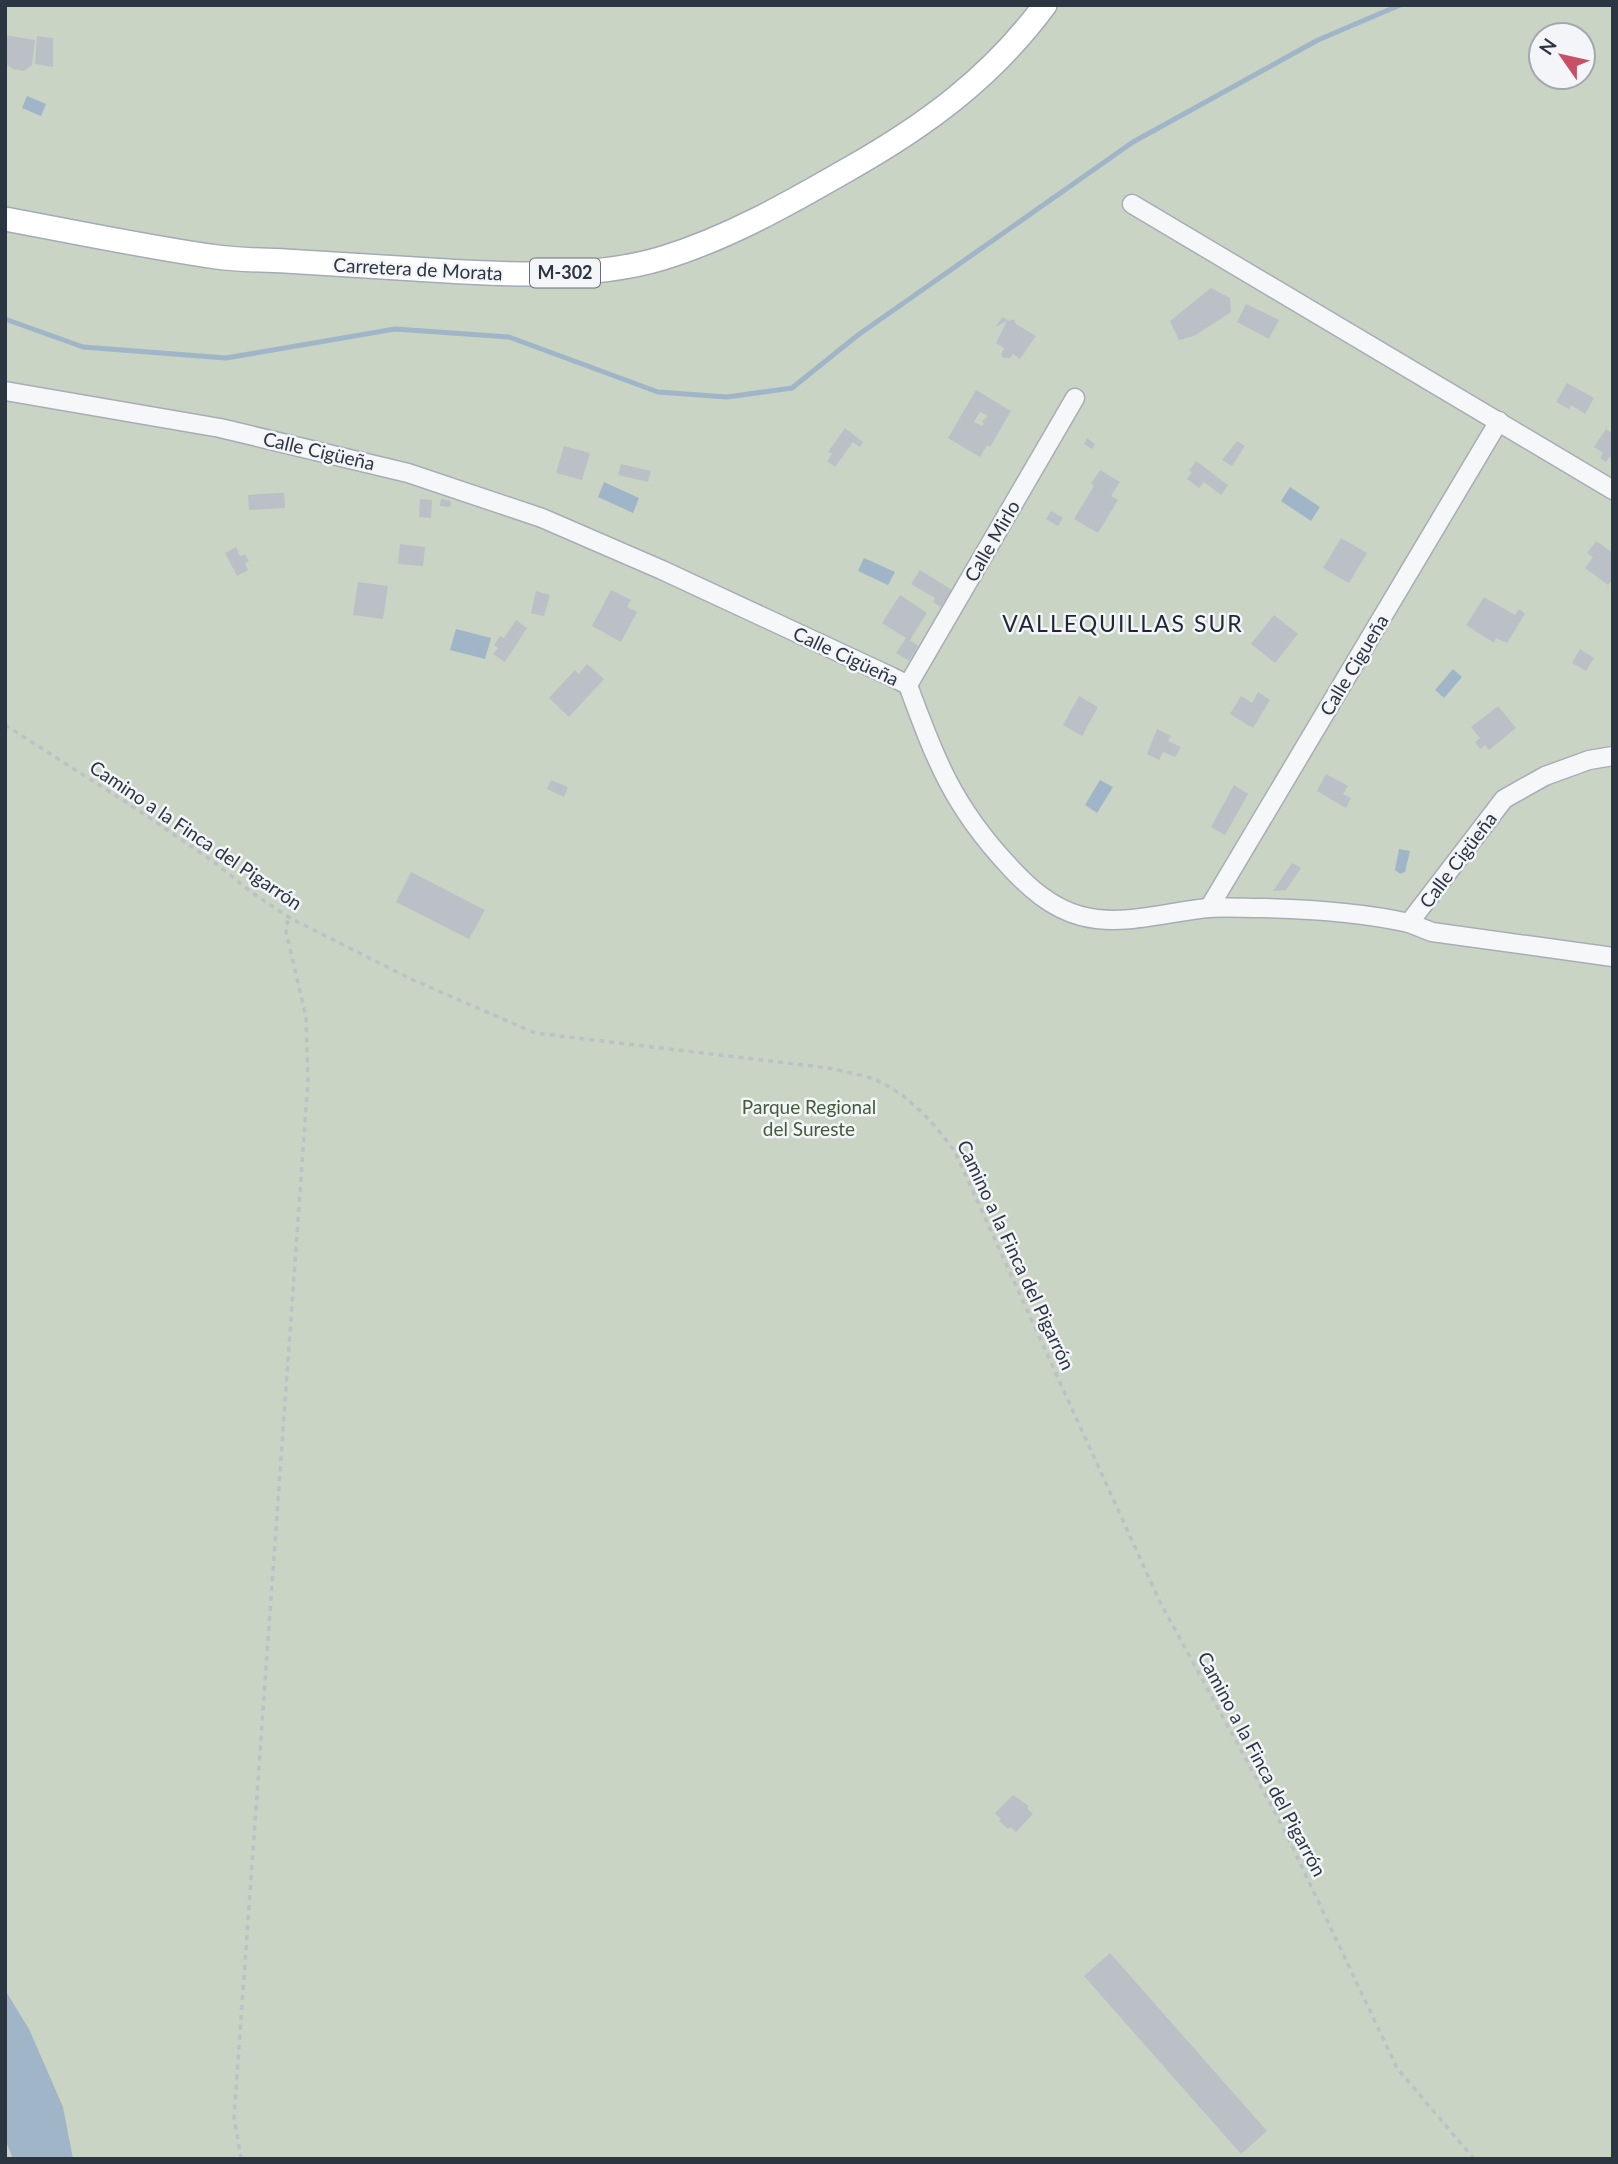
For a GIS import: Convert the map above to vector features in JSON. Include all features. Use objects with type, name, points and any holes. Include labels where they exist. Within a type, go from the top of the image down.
[{"type":"main road","name":"Carretera de Morata","points":[[5,219],[220,257],[451,271],[562,273],[661,258],[722,236],[794,200],[928,119],[978,81],[1020,39],[1045,5]]},
{"type":"street","points":[[1132,204],[1613,490]]},
{"type":"street","name":"Calle Cigüeña","points":[[5,391],[220,428],[408,472],[542,518],[662,570],[908,685],[932,752],[950,789],[981,836],[1036,892],[1055,905],[1081,916],[1106,920],[1136,919],[1209,908],[1305,909],[1374,915],[1409,923],[1504,799],[1545,776],[1589,760],[1613,756]]},
{"type":"street","name":"Calle Mirlo","points":[[908,685],[1075,398]]},
{"type":"street","name":"Calle Cigueña","points":[[1209,908],[1499,421]]},
{"type":"street","points":[[1409,923],[1432,932],[1613,957]]},
{"type":"path","name":"Camino a la Finca del Pigarrón","points":[[5,725],[135,808],[290,918],[411,979],[535,1033],[839,1070],[872,1079],[902,1095],[941,1133],[955,1152],[977,1197],[1160,1602],[1284,1829],[1397,2068],[1474,2159]]},
{"type":"path","points":[[241,2159],[234,2117],[308,1080],[306,1017],[285,927],[290,918]]},
{"type":"green space","name":"Parque Regional del Sureste","points":[[5,5],[1613,5],[1613,2159],[5,2159]]},
{"type":"water","points":[[27,96],[46,104],[41,116],[22,108]]},
{"type":"water","points":[[604,482],[639,498],[633,513],[598,497]]},
{"type":"water","points":[[1290,487],[1320,507],[1311,521],[1281,501]]},
{"type":"water","points":[[864,558],[895,572],[888,585],[858,571]]},
{"type":"water","points":[[456,629],[491,638],[485,659],[450,650]]},
{"type":"water","points":[[1453,669],[1462,677],[1444,698],[1435,690]]},
{"type":"water","points":[[1100,780],[1113,787],[1097,813],[1085,805]]},
{"type":"water","points":[[1399,849],[1410,851],[1405,872],[1400,874],[1395,870]]},
{"type":"water","points":[[5,1990],[29,2029],[63,2107],[73,2159],[13,2159],[5,2139]]},
{"type":"building","points":[[5,35],[35,40],[32,65],[24,71],[13,69],[5,63]]},
{"type":"building","points":[[37,36],[53,38],[53,67],[35,64]]},
{"type":"building","points":[[1211,288],[1230,298],[1231,312],[1194,336],[1179,340],[1170,321]]},
{"type":"building","points":[[1246,304],[1279,320],[1269,339],[1237,322]]},
{"type":"building","points":[[1003,317],[1009,321],[1014,319],[1016,324],[1036,336],[1020,359],[1013,354],[1010,358],[1004,358],[1001,355],[1004,348],[996,343],[1007,321],[995,327]]},
{"type":"building","points":[[1567,383],[1594,398],[1585,414],[1571,405],[1569,409],[1556,402]]},
{"type":"building","points":[[976,390],[1011,411],[990,447],[987,445],[980,457],[948,438]],"holes":[[[980,412],[988,416],[982,421],[982,426],[974,422]]]},
{"type":"building","points":[[845,428],[863,442],[860,447],[853,442],[835,467],[827,461],[832,454],[828,452]]},
{"type":"building","points":[[1606,429],[1613,434],[1613,459],[1609,457],[1606,462],[1600,458],[1603,453],[1594,447]]},
{"type":"building","points":[[1087,438],[1095,444],[1092,449],[1084,444]]},
{"type":"building","points":[[1237,441],[1245,446],[1232,466],[1222,460]]},
{"type":"building","points":[[564,446],[590,453],[582,480],[556,473]]},
{"type":"building","points":[[1196,461],[1228,485],[1221,495],[1204,482],[1199,488],[1187,479]]},
{"type":"building","points":[[621,464],[651,471],[648,482],[618,475]]},
{"type":"building","points":[[1100,470],[1120,482],[1111,496],[1118,500],[1098,533],[1074,519],[1094,486],[1091,484]]},
{"type":"building","points":[[284,493],[285,508],[249,510],[248,495]]},
{"type":"building","points":[[420,499],[432,500],[431,518],[419,517]]},
{"type":"building","points":[[441,499],[451,501],[450,507],[440,506]]},
{"type":"building","points":[[1051,511],[1063,518],[1058,526],[1046,519]]},
{"type":"building","points":[[1341,538],[1367,553],[1349,583],[1323,568]]},
{"type":"building","points":[[1596,541],[1613,553],[1613,579],[1608,585],[1585,568],[1593,557],[1587,553]]},
{"type":"building","points":[[400,544],[425,547],[423,566],[398,564]]},
{"type":"building","points":[[236,547],[240,556],[245,554],[249,561],[245,563],[248,570],[237,576],[225,553]]},
{"type":"building","points":[[920,570],[952,590],[941,607],[933,602],[935,598],[911,584]]},
{"type":"building","points":[[358,582],[388,586],[383,619],[353,615]]},
{"type":"building","points":[[611,590],[631,600],[627,607],[637,612],[621,642],[592,626]]},
{"type":"building","points":[[536,591],[550,595],[544,616],[531,613]]},
{"type":"building","points":[[900,595],[927,613],[910,640],[918,646],[909,661],[896,653],[906,638],[882,623]]},
{"type":"building","points":[[1484,597],[1515,615],[1519,609],[1525,614],[1507,643],[1496,638],[1494,643],[1466,625]]},
{"type":"building","points":[[1274,615],[1298,634],[1275,663],[1251,644]]},
{"type":"building","points":[[516,620],[527,628],[505,662],[493,654],[498,648],[494,645],[500,636],[504,638]]},
{"type":"building","points":[[1580,649],[1594,658],[1586,671],[1572,663]]},
{"type":"building","points":[[587,664],[604,679],[569,717],[549,698],[575,670],[579,674]]},
{"type":"building","points":[[1258,692],[1270,700],[1253,728],[1230,714],[1241,696],[1252,703]]},
{"type":"building","points":[[1079,696],[1098,707],[1082,736],[1063,725]]},
{"type":"building","points":[[1498,706],[1516,728],[1489,750],[1485,745],[1480,749],[1475,742],[1480,738],[1471,727]]},
{"type":"building","points":[[1157,729],[1171,736],[1168,741],[1181,747],[1175,757],[1163,752],[1159,760],[1147,754]]},
{"type":"building","points":[[1326,774],[1348,786],[1343,794],[1351,798],[1346,808],[1317,791]]},
{"type":"building","points":[[551,780],[568,787],[564,797],[547,789]]},
{"type":"building","points":[[1234,785],[1248,794],[1225,835],[1211,827]]},
{"type":"building","points":[[1292,863],[1301,868],[1286,890],[1273,891]]},
{"type":"building","points":[[411,872],[485,910],[469,939],[396,902]]},
{"type":"building","points":[[1013,1795],[1029,1806],[1027,1808],[1033,1814],[1016,1832],[999,1821],[1001,1819],[995,1813]]},
{"type":"building","points":[[1110,1953],[1267,2131],[1241,2154],[1084,1976]]},
{"type":"waterway","points":[[5,319],[83,347],[226,358],[395,329],[509,337],[658,392],[727,397],[792,388],[858,335],[1133,142],[1318,40],[1400,5]]},
{"type":"district","name":"VALLEQUILLAS SUR","points":[[1123,624]]}]
